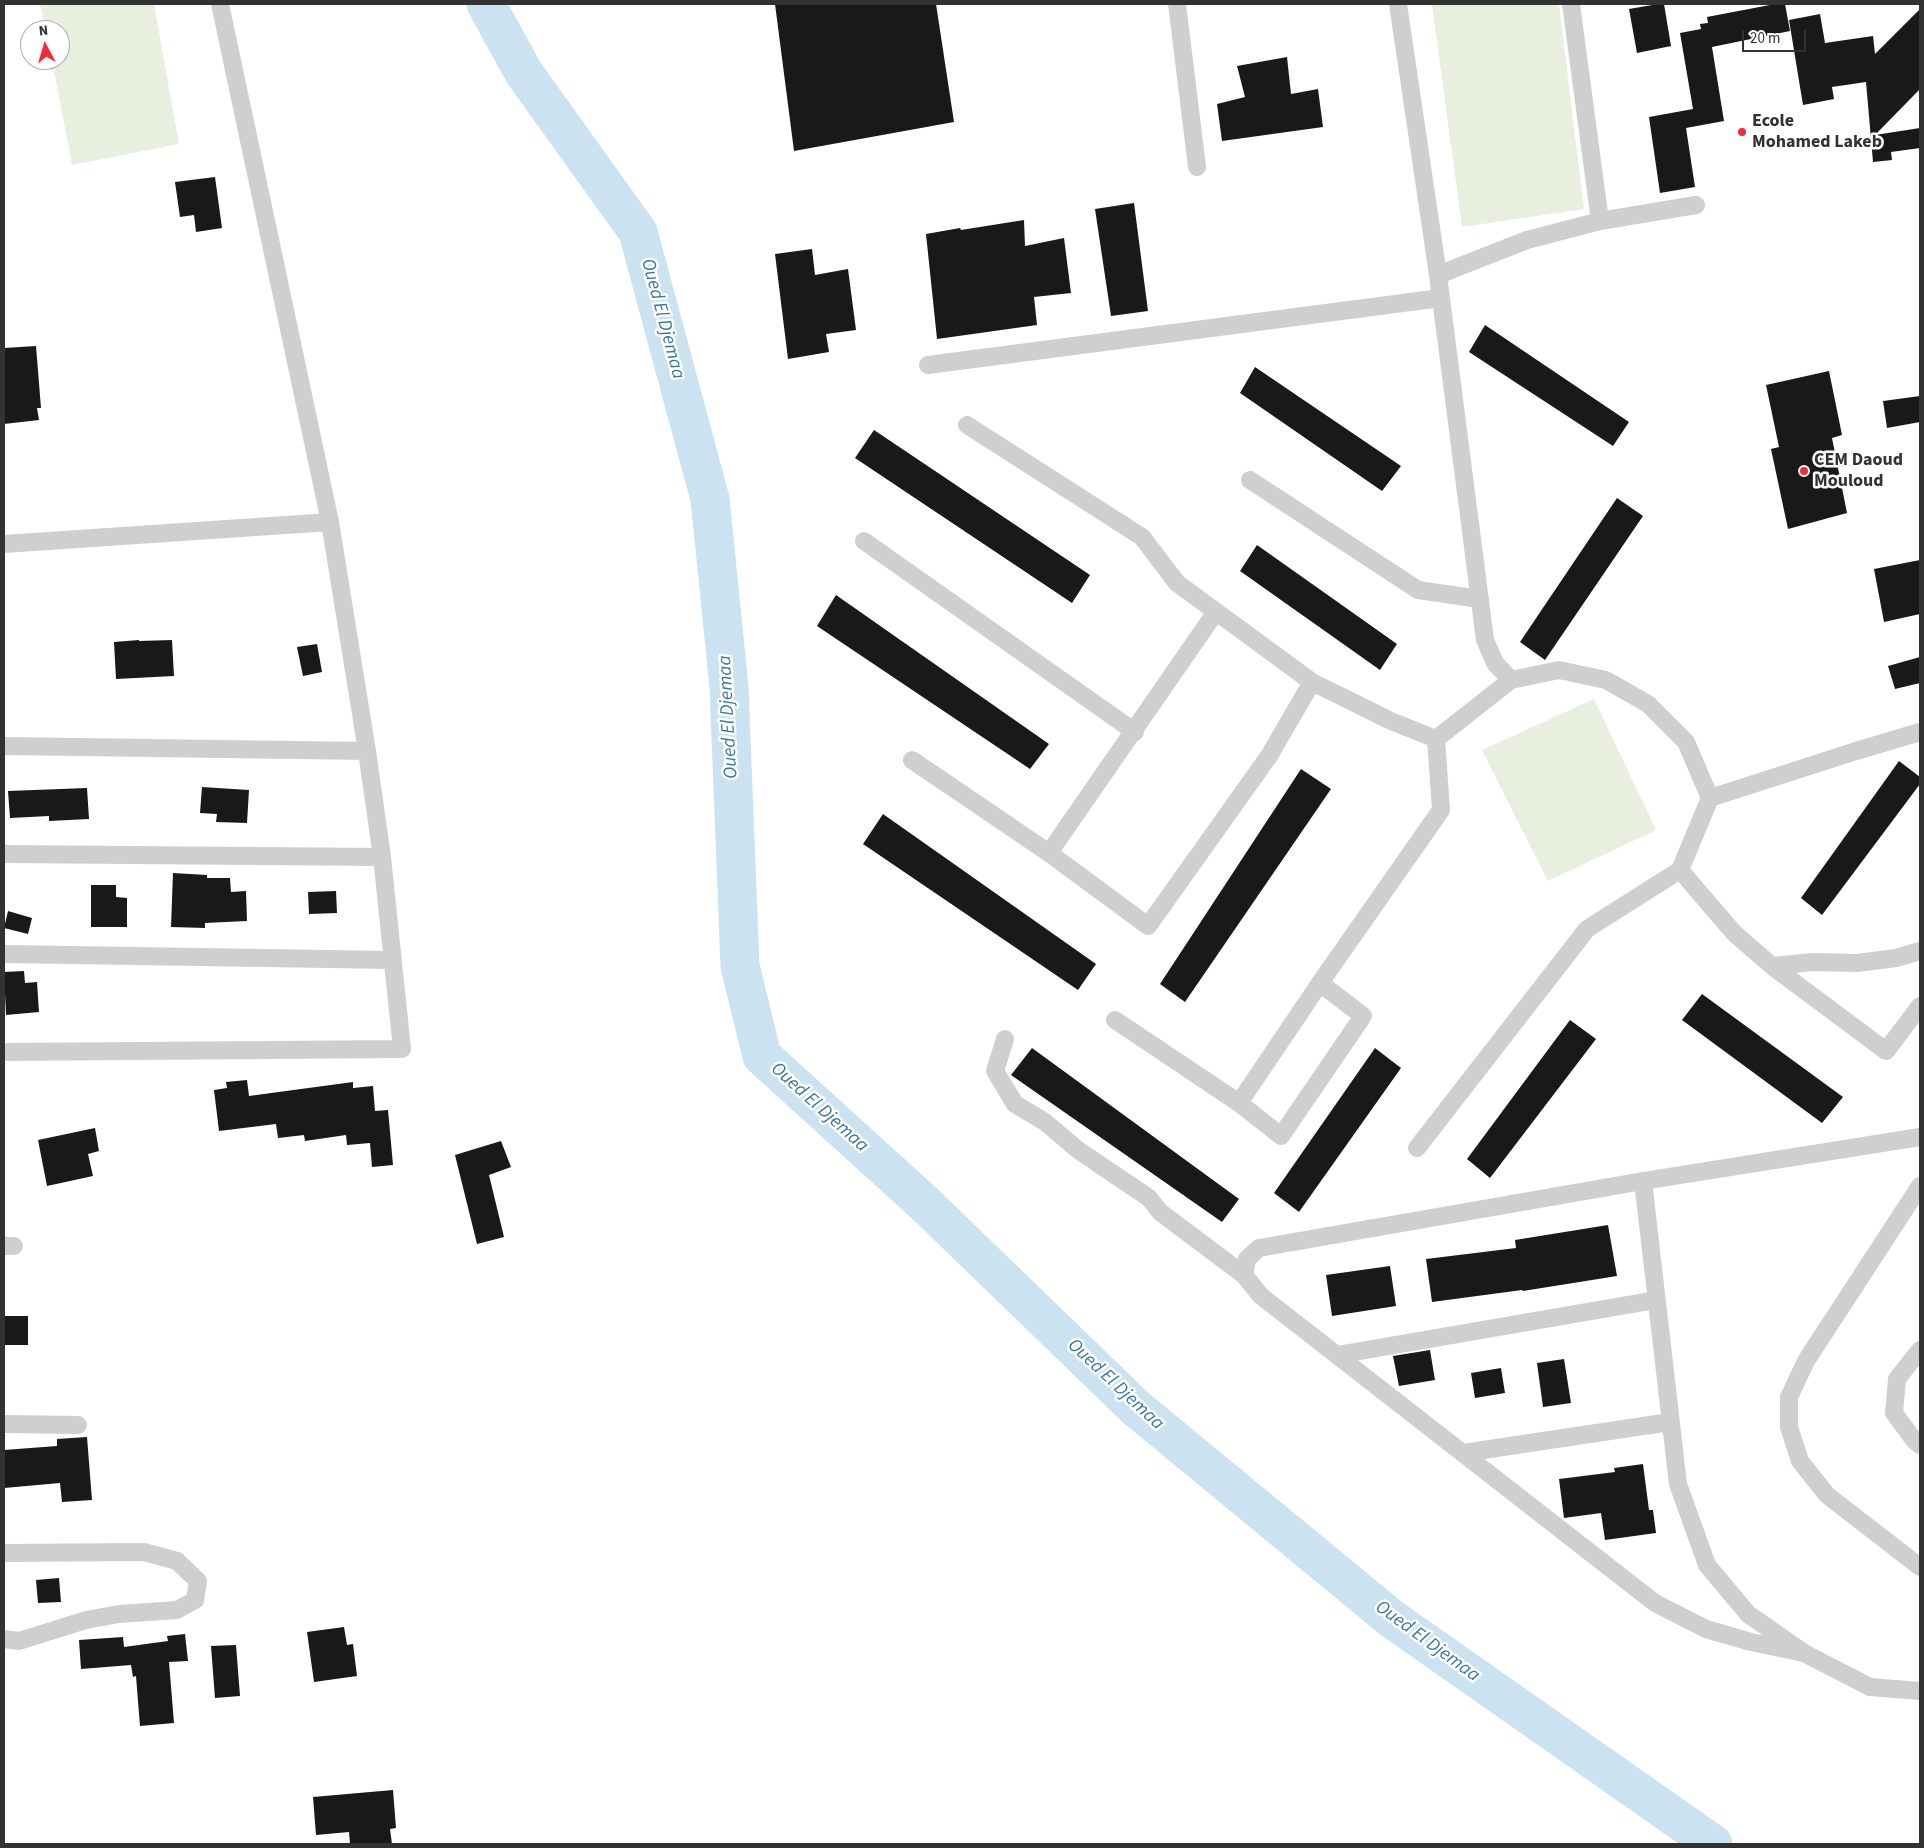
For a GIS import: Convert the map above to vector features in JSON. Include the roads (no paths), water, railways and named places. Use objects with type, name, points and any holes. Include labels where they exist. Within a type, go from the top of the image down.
[{"type":"street","points":[[4,1052],[402,1049],[382,857],[330,522],[220,4]]},
{"type":"street","points":[[1177,4],[1198,167]]},
{"type":"street","points":[[1398,4],[1438,275],[1485,640],[1496,663],[1511,680]]},
{"type":"street","points":[[1571,4],[1600,221]]},
{"type":"street","points":[[1438,275],[1527,240],[1600,221],[1696,205]]},
{"type":"street","points":[[928,365],[1441,298]]},
{"type":"street","points":[[967,425],[1142,537],[1177,583],[1215,613],[1312,682],[1391,721],[1436,739]]},
{"type":"street","points":[[1250,480],[1418,590],[1480,599]]},
{"type":"street","points":[[4,544],[330,522]]},
{"type":"street","points":[[864,542],[1135,732]]},
{"type":"street","points":[[1050,854],[1215,613]]},
{"type":"street","points":[[1417,1148],[1587,929],[1680,870],[1710,798],[1686,742],[1648,704],[1606,680],[1559,670],[1511,680],[1436,739]]},
{"type":"street","points":[[912,760],[1050,854],[1148,926],[1268,756],[1312,682]]},
{"type":"street","points":[[1710,798],[1920,732]]},
{"type":"street","points":[[1239,1103],[1441,810],[1436,739]]},
{"type":"street","points":[[4,746],[367,751]]},
{"type":"street","points":[[4,854],[382,857]]},
{"type":"street","points":[[1680,870],[1734,933],[1772,966],[1886,1051],[1920,1006]]},
{"type":"street","points":[[1772,966],[1813,962],[1857,963],[1896,958],[1920,951]]},
{"type":"street","points":[[4,954],[392,960]]},
{"type":"street","points":[[1115,1020],[1239,1103],[1281,1136],[1363,1016],[1320,983]]},
{"type":"street","points":[[1005,1039],[995,1071],[1015,1104],[1044,1122],[1078,1150],[1149,1198],[1160,1212],[1244,1274],[1261,1296],[1655,1603],[1706,1628],[1751,1642],[1804,1653]]},
{"type":"street","points":[[1244,1274],[1247,1259],[1259,1248],[1643,1181],[1920,1137]]},
{"type":"street","points":[[1643,1181],[1678,1484],[1707,1565],[1748,1614],[1804,1653],[1870,1688],[1920,1691]]},
{"type":"street","points":[[1920,1186],[1806,1361],[1789,1397],[1789,1426],[1800,1461],[1827,1495],[1920,1567]]},
{"type":"street","points":[[1337,1355],[1656,1300]]},
{"type":"street","points":[[1920,1350],[1897,1379],[1894,1413],[1914,1440],[1920,1445]]},
{"type":"street","points":[[1463,1453],[1670,1422]]},
{"type":"street","points":[[4,1424],[78,1425]]},
{"type":"street","points":[[4,1553],[144,1552],[176,1561],[198,1581],[195,1600],[176,1610],[119,1614],[86,1620],[19,1641],[4,1638]]},
{"type":"waterway","name":"Oued El Djemaa","points":[[486,4],[524,73],[638,232],[710,499],[729,687],[740,966],[762,1056],[925,1204],[1136,1408],[1392,1619],[1713,1844]]},
{"type":"place","name":"Ecole Mohamed Lakeb","points":[[1742,132]]},
{"type":"place","name":"CEM Daoud Mouloud","points":[[1804,471]]}]
